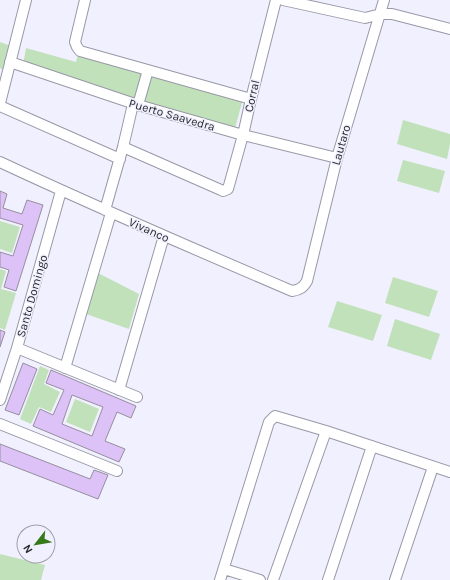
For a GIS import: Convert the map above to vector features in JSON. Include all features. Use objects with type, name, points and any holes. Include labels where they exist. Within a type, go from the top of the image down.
[{"type":"street","points":[[0,103],[26,0]]},
{"type":"street","points":[[86,0],[75,42],[80,51],[251,99]]},
{"type":"street","name":"Corral","points":[[123,147],[221,190],[226,190],[229,188],[276,0]]},
{"type":"street","points":[[283,0],[365,18],[380,14],[392,14],[450,29]]},
{"type":"street","name":"Lautaro","points":[[301,289],[307,281],[337,158],[384,0]]},
{"type":"street","name":"Puerto Saavedra","points":[[10,62],[136,104],[243,136],[337,158]]},
{"type":"street","points":[[65,368],[108,211],[123,147],[148,70]]},
{"type":"street","points":[[0,106],[120,159]]},
{"type":"street","name":"Vivanco","points":[[0,162],[61,191],[292,291],[301,289]]},
{"type":"street","name":"Santo Domingo","points":[[0,400],[17,348],[61,191]]},
{"type":"street","points":[[119,390],[164,236]]},
{"type":"street","points":[[17,348],[137,397]]},
{"type":"street","points":[[220,580],[269,422],[274,416],[326,431],[450,472]]},
{"type":"street","points":[[0,424],[117,471]]},
{"type":"street","points":[[273,580],[326,431]]},
{"type":"street","points":[[328,580],[372,446]]},
{"type":"street","points":[[395,580],[433,467]]},
{"type":"street","points":[[224,569],[260,580]]},
{"type":"green space","points":[[0,42],[11,46],[6,71],[0,68]]},
{"type":"green space","points":[[26,48],[76,62],[78,53],[146,73],[137,102],[23,65]]},
{"type":"green space","points":[[150,76],[243,99],[235,128],[141,104]]},
{"type":"green space","points":[[403,120],[450,134],[447,159],[397,144]]},
{"type":"green space","points":[[403,160],[445,171],[439,193],[397,181]]},
{"type":"green space","points":[[0,221],[20,227],[12,253],[0,249]]},
{"type":"green space","points":[[0,269],[6,271],[1,289],[16,293],[5,330],[0,328]]},
{"type":"green space","points":[[98,273],[139,294],[129,329],[86,314]]},
{"type":"green space","points":[[393,277],[438,291],[429,317],[385,303]]},
{"type":"green space","points":[[337,301],[382,315],[373,341],[328,327]]},
{"type":"green space","points":[[395,319],[440,334],[431,360],[387,346]]},
{"type":"green space","points":[[40,366],[49,370],[44,384],[60,392],[51,412],[39,407],[31,424],[20,419]]},
{"type":"green space","points":[[75,399],[99,409],[90,432],[66,422]]},
{"type":"green space","points":[[0,554],[16,558],[16,564],[45,565],[41,580],[0,580]]},
{"type":"building","points":[[0,191],[7,194],[3,208],[22,214],[27,200],[43,205],[16,291],[4,287],[9,270],[0,267],[0,252],[13,256],[23,225],[0,218]]},
{"type":"building","points":[[0,330],[5,332],[0,347]]},
{"type":"building","points":[[23,363],[37,369],[19,415],[5,410]]},
{"type":"building","points":[[51,370],[136,406],[131,418],[117,412],[105,441],[125,449],[119,462],[33,426],[40,409],[53,415],[64,390],[46,383]],"holes":[[[72,395],[103,407],[92,436],[62,424]]]},
{"type":"building","points":[[0,444],[90,479],[94,470],[108,475],[98,499],[0,461]]}]
